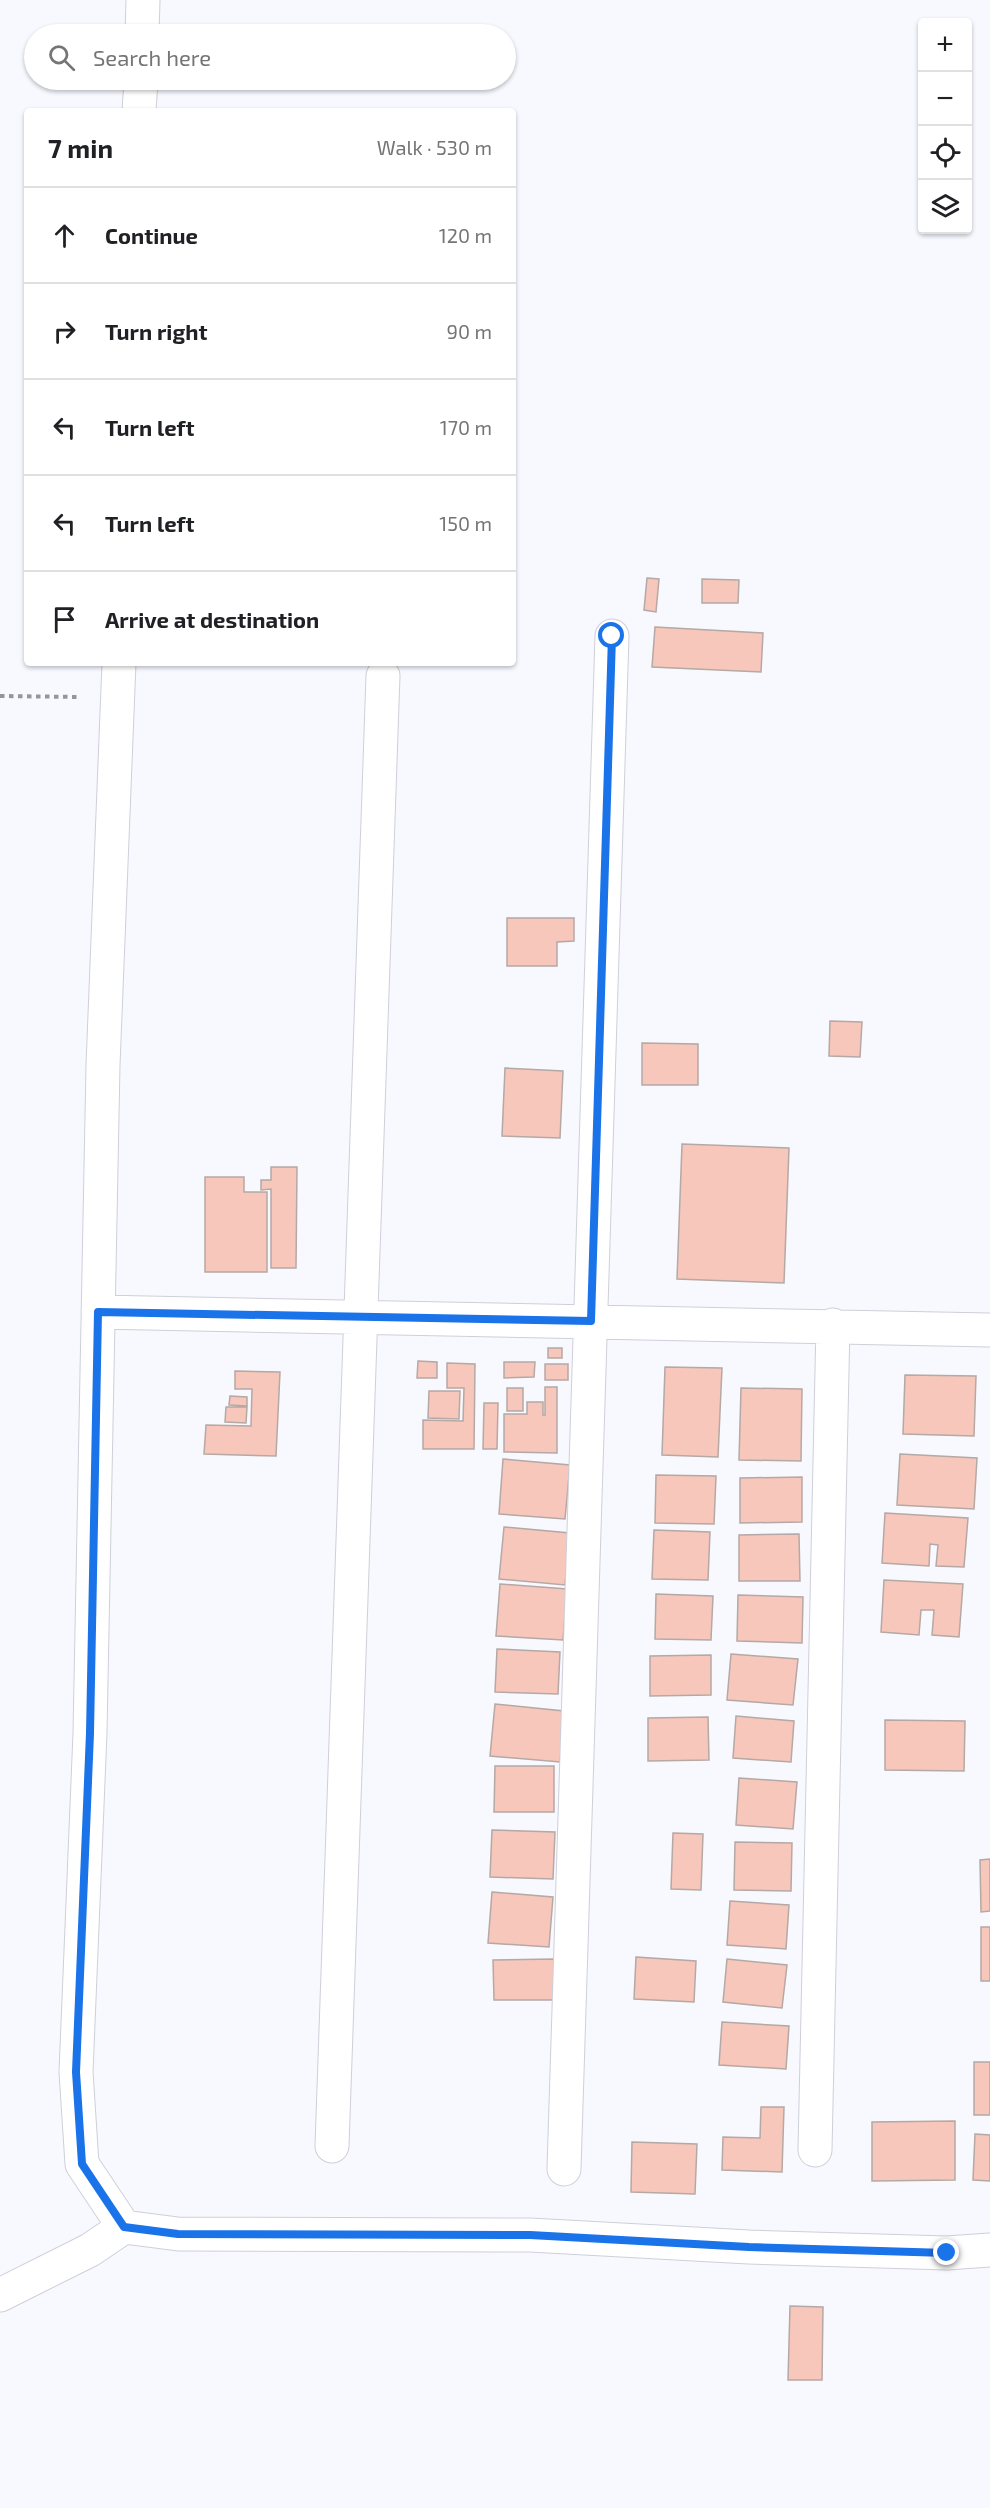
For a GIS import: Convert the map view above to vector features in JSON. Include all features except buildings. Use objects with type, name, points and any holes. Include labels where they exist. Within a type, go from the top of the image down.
[{"type":"street","points":[[142,24],[143,0]]},
{"type":"street","points":[[140,108],[141,90]]},
{"type":"street","points":[[564,2169],[612,636]]},
{"type":"street","points":[[119,666],[103,1065],[90,1733],[76,2072],[82,2164],[124,2227]]},
{"type":"street","points":[[332,2146],[383,676]]},
{"type":"street","points":[[98,1312],[833,1325],[990,1330]]},
{"type":"street","points":[[815,2150],[833,1325]]},
{"type":"street","points":[[0,2295],[90,2250],[124,2227],[178,2234],[530,2235],[749,2247],[947,2253],[990,2250]]},
{"type":"path","points":[[0,696],[118,698]]},
{"type":"route","points":[[612,636],[591,1321],[98,1312],[90,1733],[76,2072],[82,2164],[124,2227],[178,2234],[530,2235],[749,2247],[947,2253]]}]
